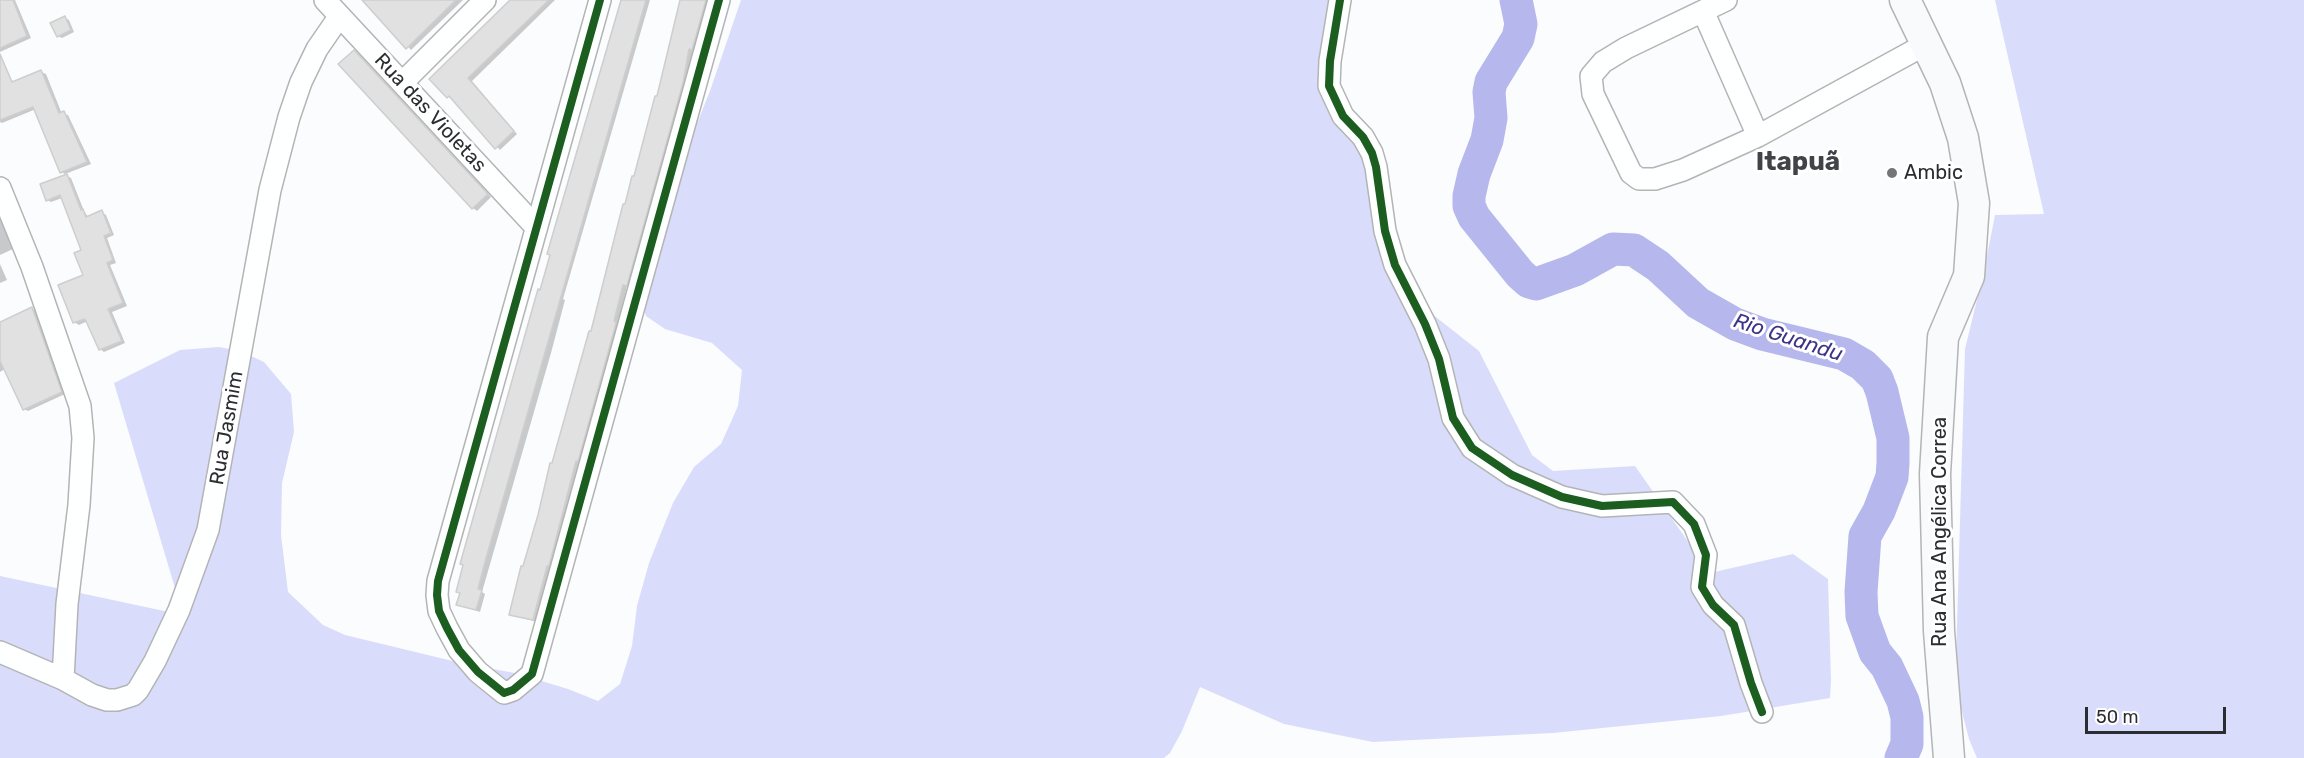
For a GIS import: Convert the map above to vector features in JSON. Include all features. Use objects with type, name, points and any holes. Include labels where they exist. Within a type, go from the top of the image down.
[{"type":"street","name":"Rua das Violetas","points":[[325,0],[535,226]]},
{"type":"street","points":[[402,83],[485,0]]},
{"type":"street","points":[[600,0],[535,226],[447,549],[437,595],[440,611],[459,650],[478,672],[504,693],[513,690],[532,674],[719,0]]},
{"type":"street","points":[[1340,0],[1330,61],[1329,86],[1343,116],[1363,137],[1372,153],[1385,231],[1392,254],[1439,359],[1453,418],[1472,448],[1512,475],[1562,497],[1602,506],[1673,502],[1694,524],[1706,555],[1702,587],[1713,604],[1734,626],[1762,712]]},
{"type":"street","points":[[1726,0],[1603,62],[1591,76],[1593,94],[1631,173],[1639,179],[1655,179],[1683,170],[1758,136],[1928,43]]},
{"type":"street","name":"Rua Ana Angélica Correa","points":[[1905,0],[1946,83],[1963,138],[1974,203],[1969,276],[1943,337],[1935,474],[1939,631],[1949,758]]},
{"type":"street","points":[[1703,11],[1758,136]]},
{"type":"street","name":"Rua Jasmim","points":[[0,652],[107,700],[117,700],[133,695],[156,661],[179,610],[208,530],[270,190],[289,117],[301,82],[317,49],[339,17]]},
{"type":"street","points":[[0,188],[32,267],[80,406],[83,438],[80,494],[67,604],[63,679]]},
{"type":"shaded area","points":[[741,0],[1348,0],[1333,78],[1346,108],[1381,146],[1380,173],[1388,238],[1427,310],[1479,351],[1532,455],[1553,471],[1635,466],[1710,573],[1793,554],[1828,579],[1830,698],[1721,716],[1553,733],[1373,742],[1284,724],[1200,687],[1182,731],[1170,753],[1164,758],[0,758],[0,576],[183,615],[114,383],[180,350],[219,347],[240,351],[264,362],[291,394],[294,432],[282,483],[281,535],[288,592],[323,625],[345,635],[465,664],[515,673],[598,701],[620,684],[632,646],[637,606],[649,563],[673,503],[694,467],[721,444],[738,406],[742,370],[712,343],[665,329],[646,316],[640,298],[677,173],[710,91]]},
{"type":"shaded area","points":[[1995,0],[2304,0],[2304,758],[1977,758],[1969,739],[1959,700],[1956,659],[1965,349],[1995,215],[2044,214]]},
{"type":"building","points":[[0,0],[13,0],[27,36],[0,48]]},
{"type":"building","points":[[362,0],[456,0],[406,49]]},
{"type":"building","points":[[510,0],[549,0],[468,78],[514,131],[495,149],[449,96],[447,98],[429,79]]},
{"type":"building","points":[[621,0],[646,0],[485,562],[478,589],[482,590],[476,610],[456,605],[460,593],[456,592],[463,565],[460,564]]},
{"type":"building","points":[[680,0],[706,0],[692,50],[689,49],[683,83],[627,286],[623,285],[614,321],[616,321],[615,327],[533,620],[509,615],[521,566],[523,566],[538,515],[550,463],[552,463],[589,331],[591,331],[623,204],[625,204],[632,176],[634,176],[655,96],[657,96]]},
{"type":"building","points":[[65,16],[71,30],[57,37],[50,23]]},
{"type":"building","points":[[354,50],[488,194],[472,209],[338,64]]},
{"type":"building","points":[[0,54],[12,82],[41,70],[59,113],[64,111],[87,162],[60,173],[33,107],[0,120]]},
{"type":"building","points":[[67,174],[86,217],[102,210],[111,233],[104,236],[113,260],[107,263],[123,303],[108,309],[122,341],[99,350],[85,319],[73,323],[58,285],[83,275],[74,253],[81,250],[60,195],[46,201],[40,184]]},
{"type":"building","points":[[32,307],[62,392],[23,410],[0,361],[0,322]]},
{"type":"waterway","name":"Rio Guandu","points":[[1516,0],[1521,24],[1518,38],[1491,82],[1489,92],[1491,118],[1487,140],[1474,174],[1469,206],[1474,217],[1520,274],[1529,282],[1536,284],[1575,270],[1613,249],[1634,250],[1658,266],[1698,303],[1735,324],[1762,334],[1844,354],[1863,365],[1877,379],[1893,438],[1893,463],[1892,477],[1879,511],[1865,536],[1861,592],[1862,616],[1875,652],[1887,667],[1903,701],[1907,717],[1907,744],[1901,758]]},
{"type":"cycle path","points":[[600,0],[438,581],[439,611],[459,650],[478,672],[504,693],[513,690],[532,674],[719,0]]},
{"type":"cycle path","points":[[1340,0],[1330,61],[1329,86],[1343,116],[1363,137],[1372,153],[1385,231],[1395,265],[1425,324],[1439,359],[1453,418],[1472,448],[1512,475],[1562,497],[1602,506],[1673,502],[1694,524],[1706,555],[1702,587],[1713,605],[1734,625],[1762,712]]},
{"type":"place","name":"Ambic","points":[[1892,173]]},
{"type":"district","name":"Itapuã","points":[[1798,162]]}]
